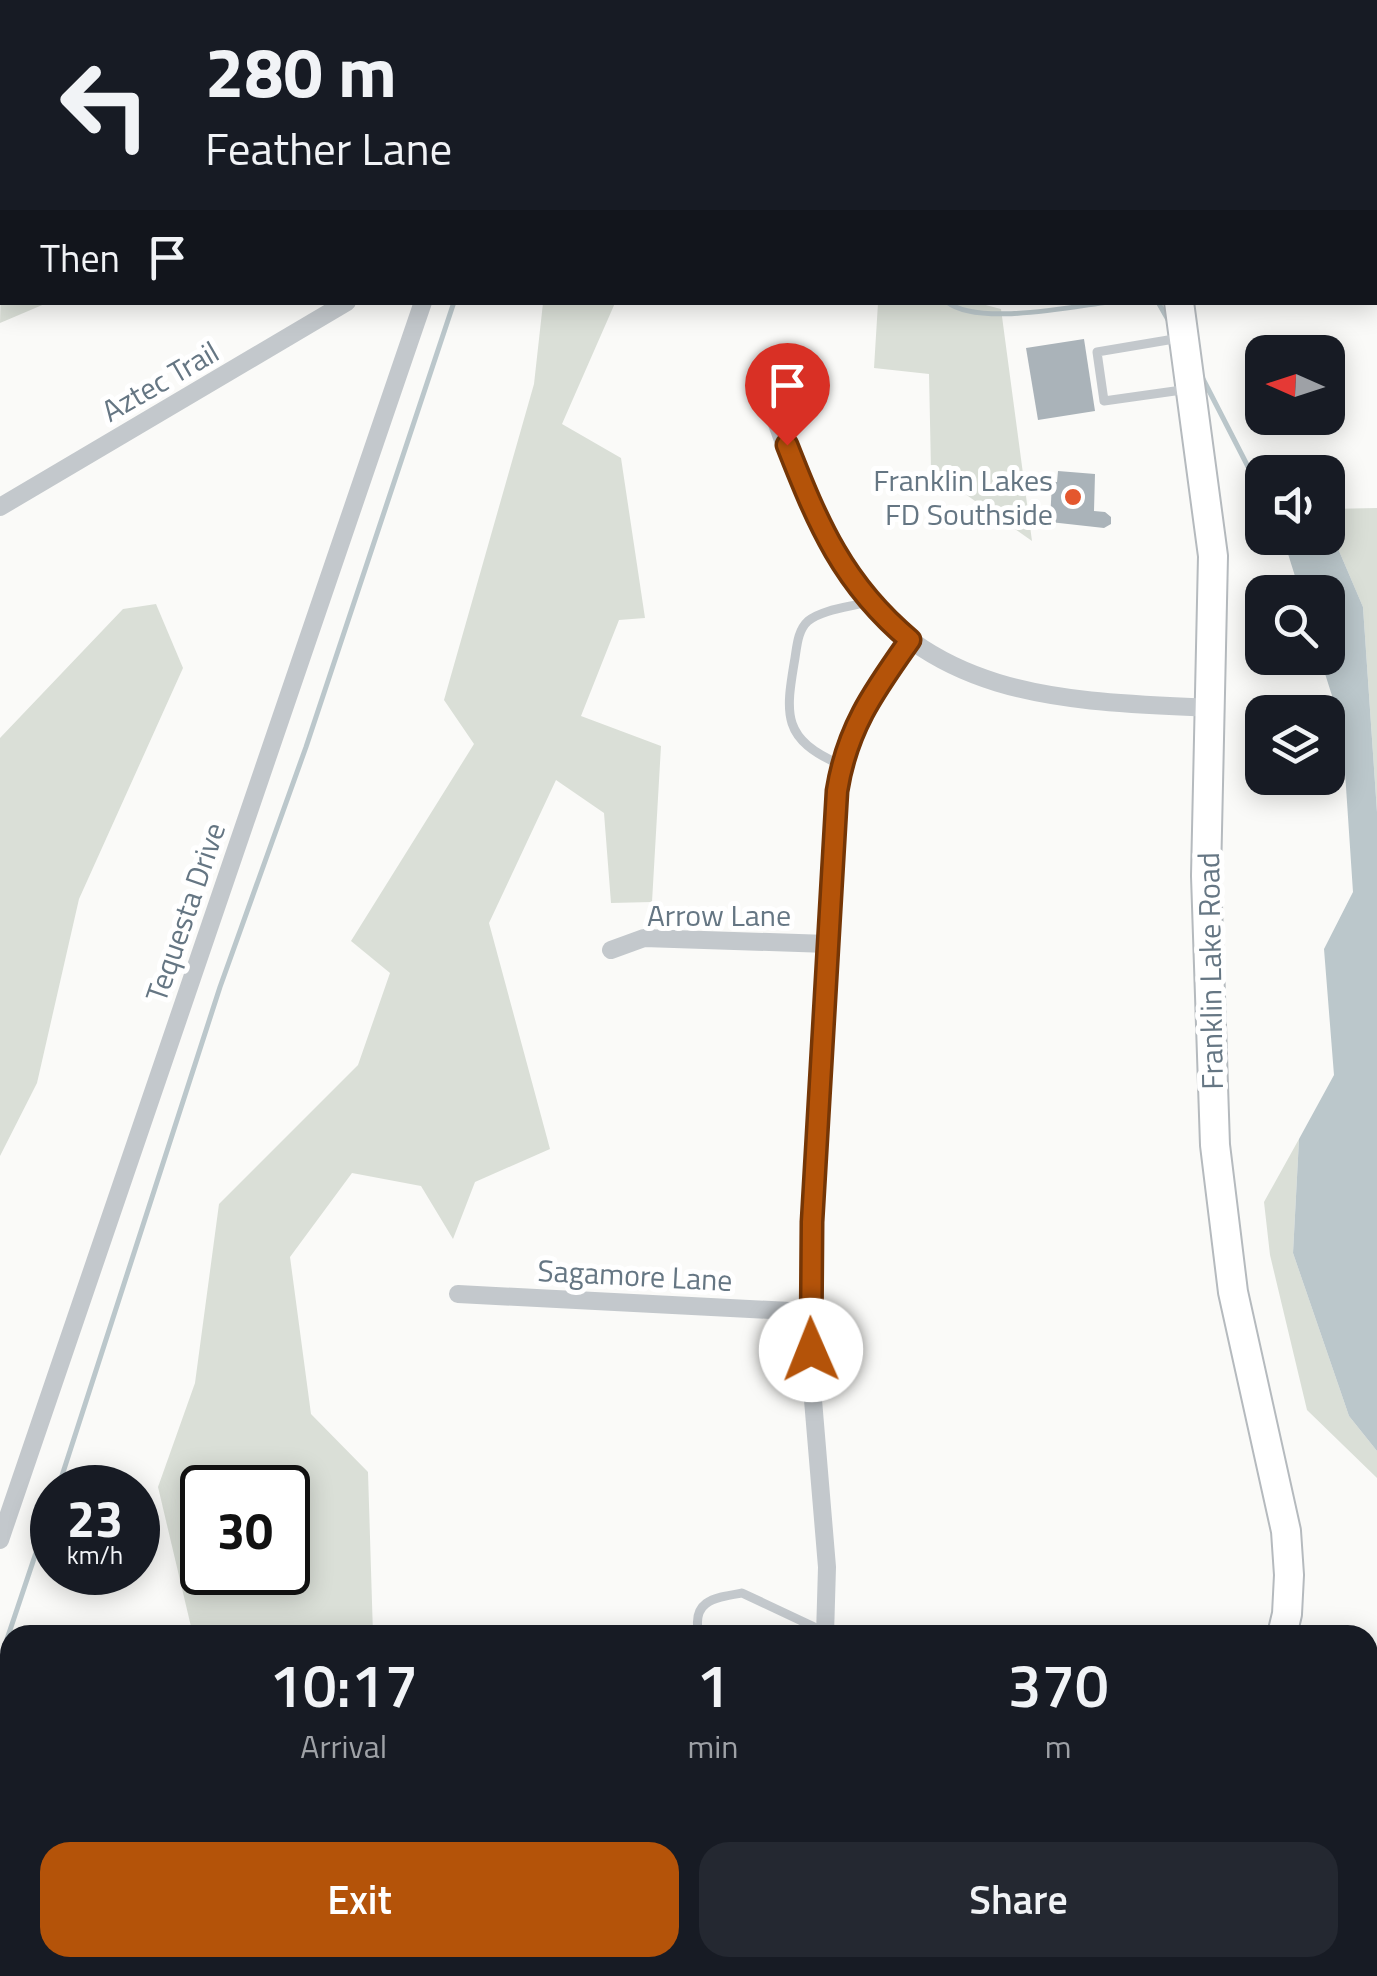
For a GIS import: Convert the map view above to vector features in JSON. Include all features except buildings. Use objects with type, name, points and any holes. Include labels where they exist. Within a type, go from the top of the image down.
[{"type":"main road","name":"Franklin Lake Road","points":[[1177,323],[1193,399],[1213,556],[1206,876],[1214,1145],[1232,1292],[1286,1531],[1289,1576],[1284,1625]]},
{"type":"street","name":"Aztec Trail","points":[[0,507],[343,305]]},
{"type":"street","name":"Tequesta Drive","points":[[0,1540],[422,305]]},
{"type":"street","points":[[762,384],[820,528],[840,565],[868,602],[910,640],[951,664],[1034,694],[1075,701],[1211,708]]},
{"type":"street","points":[[825,1625],[828,1567],[813,1407],[810,1312],[812,1222],[841,766],[866,702],[910,640]]},
{"type":"street","name":"Arrow Lane","points":[[611,950],[644,938],[828,944]]},
{"type":"street","name":"Sagamore Lane","points":[[458,1294],[810,1312]]},
{"type":"lane","points":[[1177,323],[1152,342],[1097,352],[1104,401],[1160,394],[1193,399]]},
{"type":"lane","points":[[841,766],[824,758],[793,732],[787,709],[792,674],[800,633],[809,621],[868,602]]},
{"type":"lane","points":[[696,1625],[698,1610],[706,1603],[742,1593],[807,1625]]},
{"type":"shaded area","points":[[0,305],[42,305],[0,323]]},
{"type":"shaded area","points":[[543,305],[614,305],[562,424],[621,458],[645,618],[619,620],[581,716],[661,746],[652,902],[611,903],[604,813],[556,780],[489,923],[550,1149],[475,1182],[453,1239],[421,1186],[352,1173],[290,1257],[311,1414],[368,1472],[373,1625],[191,1625],[184,1595],[310,1595],[310,1465],[180,1465],[180,1580],[160,1481],[195,1383],[219,1204],[358,1065],[390,973],[351,941],[474,744],[444,700],[534,384]]},
{"type":"shaded area","points":[[878,305],[986,305],[1001,309],[1032,541],[931,470],[929,374],[874,368]]},
{"type":"shaded area","points":[[1377,508],[1377,812],[1363,607],[1341,555],[1345,555],[1345,509]]},
{"type":"shaded area","points":[[1288,555],[1341,555],[1363,607],[1377,812],[1377,1451],[1349,1416],[1293,1253],[1299,1139],[1334,1075],[1324,949],[1353,892],[1345,772],[1345,695],[1332,695],[1325,675],[1345,675],[1345,575],[1295,575]]},
{"type":"shaded area","points":[[156,604],[183,668],[79,899],[37,1083],[0,1156],[0,738],[123,609]]},
{"type":"shaded area","points":[[1299,1139],[1293,1253],[1349,1416],[1377,1451],[1377,1478],[1307,1410],[1270,1255],[1264,1202]]},
{"type":"waterway","points":[[65,1465],[220,987],[306,747],[453,305]]},
{"type":"waterway","points":[[953,305],[1002,314],[1088,305]]},
{"type":"waterway","points":[[1160,305],[1171,325]]},
{"type":"waterway","points":[[1202,377],[1245,461]]},
{"type":"waterway","points":[[12,1625],[30,1571]]},
{"type":"place","name":"Franklin Lakes FD Southside","points":[[1073,497]]},
{"type":"route","points":[[787,445],[820,528],[840,565],[868,602],[910,640],[866,702],[842,759],[837,791],[812,1222],[811,1350]]}]
